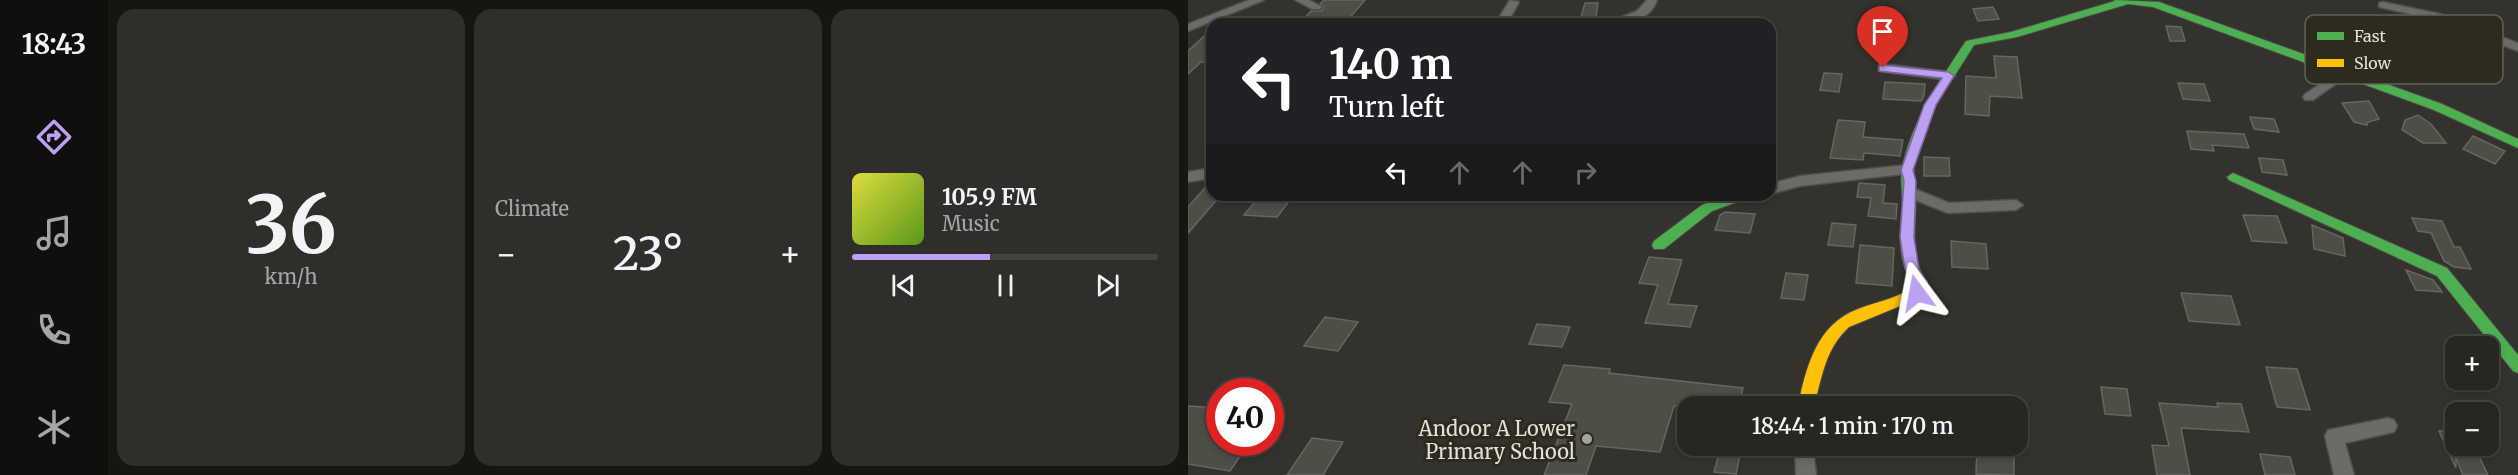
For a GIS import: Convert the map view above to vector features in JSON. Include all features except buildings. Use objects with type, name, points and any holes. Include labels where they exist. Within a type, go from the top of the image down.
[{"type":"street","points":[[1224,0],[1234,10]]},
{"type":"street","points":[[1214,18],[1259,0]]},
{"type":"street","points":[[1300,0],[1316,8]]},
{"type":"street","points":[[1627,18],[1647,11],[1652,6],[1652,0]]},
{"type":"street","points":[[1809,396],[1825,340],[1839,325],[1854,316],[1906,300],[1917,293],[1920,282],[1912,269],[1907,237],[1910,192],[1907,170],[1930,105],[1970,43],[2013,35],[2121,1],[2155,2],[2305,59]]},
{"type":"street","points":[[1505,18],[1514,2]]},
{"type":"street","points":[[2383,5],[2431,15]]},
{"type":"street","points":[[1188,28],[1206,21]]},
{"type":"street","points":[[2503,43],[2518,47]]},
{"type":"street","points":[[1883,68],[1949,76]]},
{"type":"street","points":[[2309,97],[2327,84]]},
{"type":"street","points":[[2373,84],[2472,121],[2518,144]]},
{"type":"street","points":[[1776,187],[1800,181],[1907,170]]},
{"type":"street","points":[[1188,177],[1206,174]]},
{"type":"street","points":[[2233,177],[2442,272],[2518,366]]},
{"type":"street","points":[[1910,192],[1948,208],[2016,205]]},
{"type":"street","points":[[1659,245],[1696,212],[1721,201]]},
{"type":"street","points":[[2344,475],[2334,436],[2388,426]]},
{"type":"street","points":[[1805,456],[1806,475]]},
{"type":"traffic: fast","points":[[2119,0],[2155,4],[2305,59]]},
{"type":"traffic: fast","points":[[1914,273],[1907,250],[1909,195],[1907,170],[1930,105],[1970,43],[2013,35],[2124,2]]},
{"type":"traffic: fast","points":[[2375,84],[2438,107],[2518,144]]},
{"type":"traffic: fast","points":[[2233,177],[2442,272],[2518,366]]},
{"type":"traffic: fast","points":[[1659,245],[1707,208],[1726,201]]},
{"type":"traffic: slow","points":[[1809,396],[1821,354],[1834,331],[1856,316],[1917,293],[1920,282],[1914,273]]},
{"type":"place","name":"Andoor A Lower Primary School","points":[[1587,439]]},
{"type":"route","points":[[1883,68],[1949,76],[1930,105],[1907,170],[1910,181],[1907,237],[1912,269],[1920,282],[1917,293]]}]
